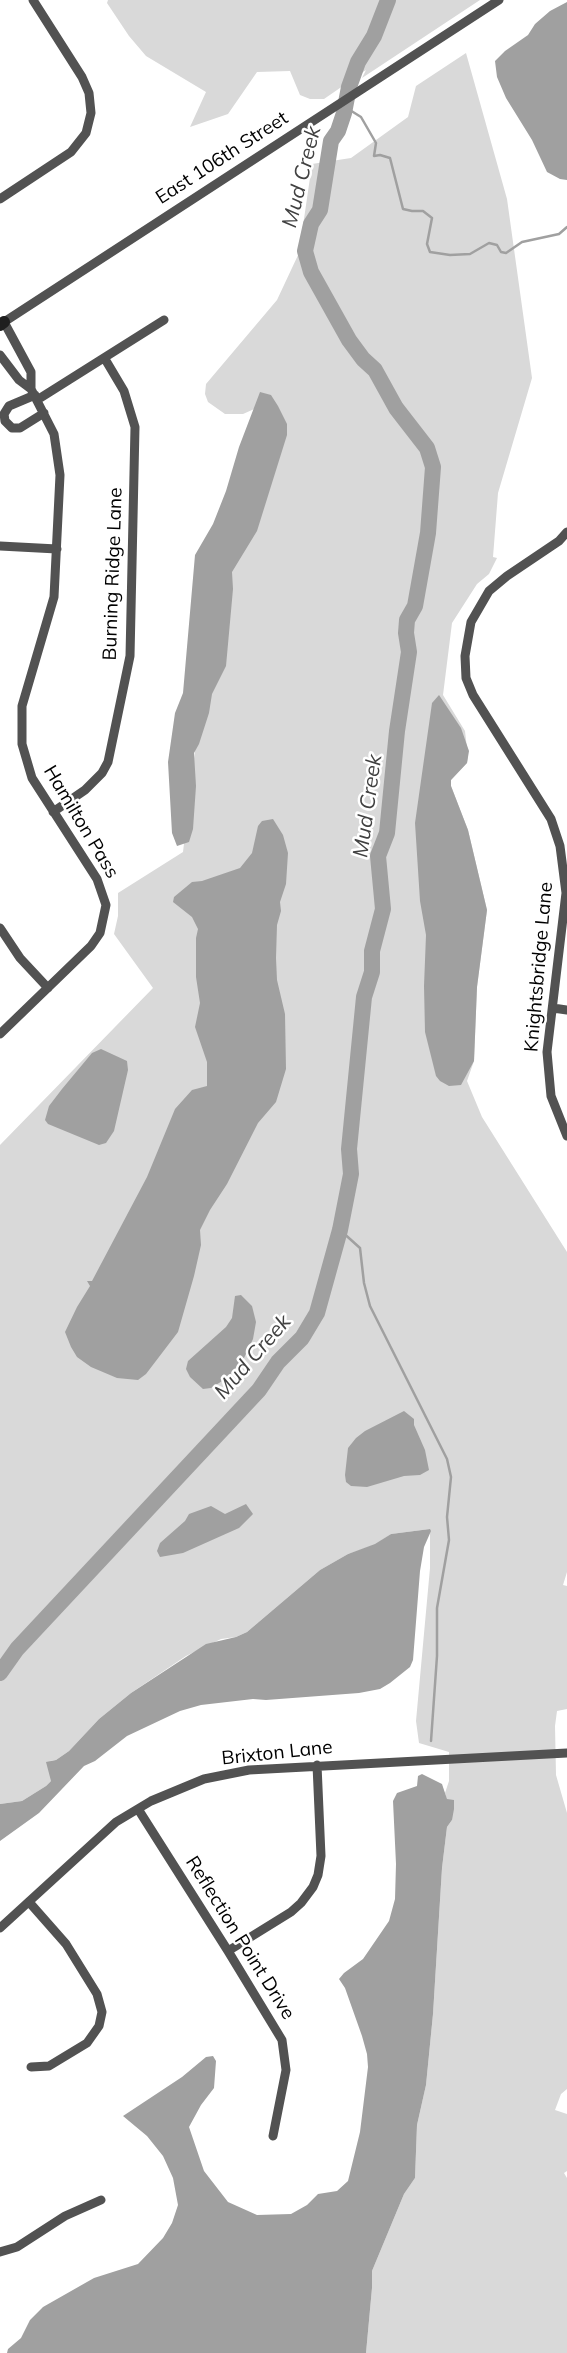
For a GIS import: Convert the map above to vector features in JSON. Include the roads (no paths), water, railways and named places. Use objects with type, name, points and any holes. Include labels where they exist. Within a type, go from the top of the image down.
[{"type":"street","points":[[0,199],[71,152],[86,133],[91,113],[86,84],[33,0]]},
{"type":"street","name":"East 106th Street","points":[[2,324],[499,0]]},
{"type":"street","points":[[44,413],[20,428],[12,428],[5,421],[4,414],[9,406],[104,359],[164,320]]},
{"type":"street","name":"Hamilton Pass","points":[[0,1034],[91,946],[100,933],[106,905],[97,879],[39,790],[25,761],[21,727],[22,706],[54,597],[60,461],[54,434],[35,395],[30,372],[2,324]]},
{"type":"street","name":"Hamilton Pass","points":[[0,355],[19,380],[35,395]]},
{"type":"street","name":"Burning Ridge Lane","points":[[53,812],[85,790],[103,773],[111,749],[130,656],[135,427],[124,391],[104,359]]},
{"type":"street","name":"Knightsbridge Lane","points":[[567,532],[559,541],[489,592],[471,622],[465,656],[466,678],[473,695],[551,819],[560,846],[566,878],[564,916],[547,1052],[548,1079],[554,1104],[567,1136]]},
{"type":"street","points":[[0,546],[57,549]]},
{"type":"street","points":[[0,928],[20,958],[48,988]]},
{"type":"street","points":[[553,1008],[567,1010]]},
{"type":"street","name":"Brixton Lane","points":[[0,1928],[107,1830],[138,1809],[178,1789],[224,1774],[317,1765],[567,1753]]},
{"type":"street","points":[[228,1951],[291,1912],[313,1887],[321,1856],[317,1765]]},
{"type":"street","name":"Reflection Point Drive","points":[[138,1809],[275,2026],[285,2049],[285,2080],[273,2136]]},
{"type":"street","points":[[29,1902],[66,1944],[97,1994],[102,2012],[100,2026],[87,2043],[49,2066],[31,2067]]},
{"type":"street","points":[[0,2252],[17,2247],[65,2216],[101,2200]]},
{"type":"waterway","name":"Mud Creek","points":[[0,1673],[17,1649],[259,1390],[278,1362],[302,1338],[317,1313],[340,1230],[351,1174],[349,1149],[364,997],[372,972],[372,951],[383,909],[378,856],[387,833],[397,731],[409,652],[407,620],[415,606],[428,533],[433,467],[427,448],[396,408],[375,370],[349,340],[311,272],[305,251],[311,224],[320,210],[331,141],[338,131],[358,62],[374,36],[388,0]]},
{"type":"waterway","points":[[345,107],[361,117],[376,143],[374,156],[390,158],[403,209],[423,211],[432,218],[427,244],[430,252],[470,254],[489,243],[497,245],[501,252],[506,253],[522,242],[559,234],[567,227]]},
{"type":"waterway","points":[[340,1230],[360,1248],[370,1306],[447,1459],[451,1477],[447,1517],[449,1540],[437,1608],[437,1656],[431,1741]]}]
